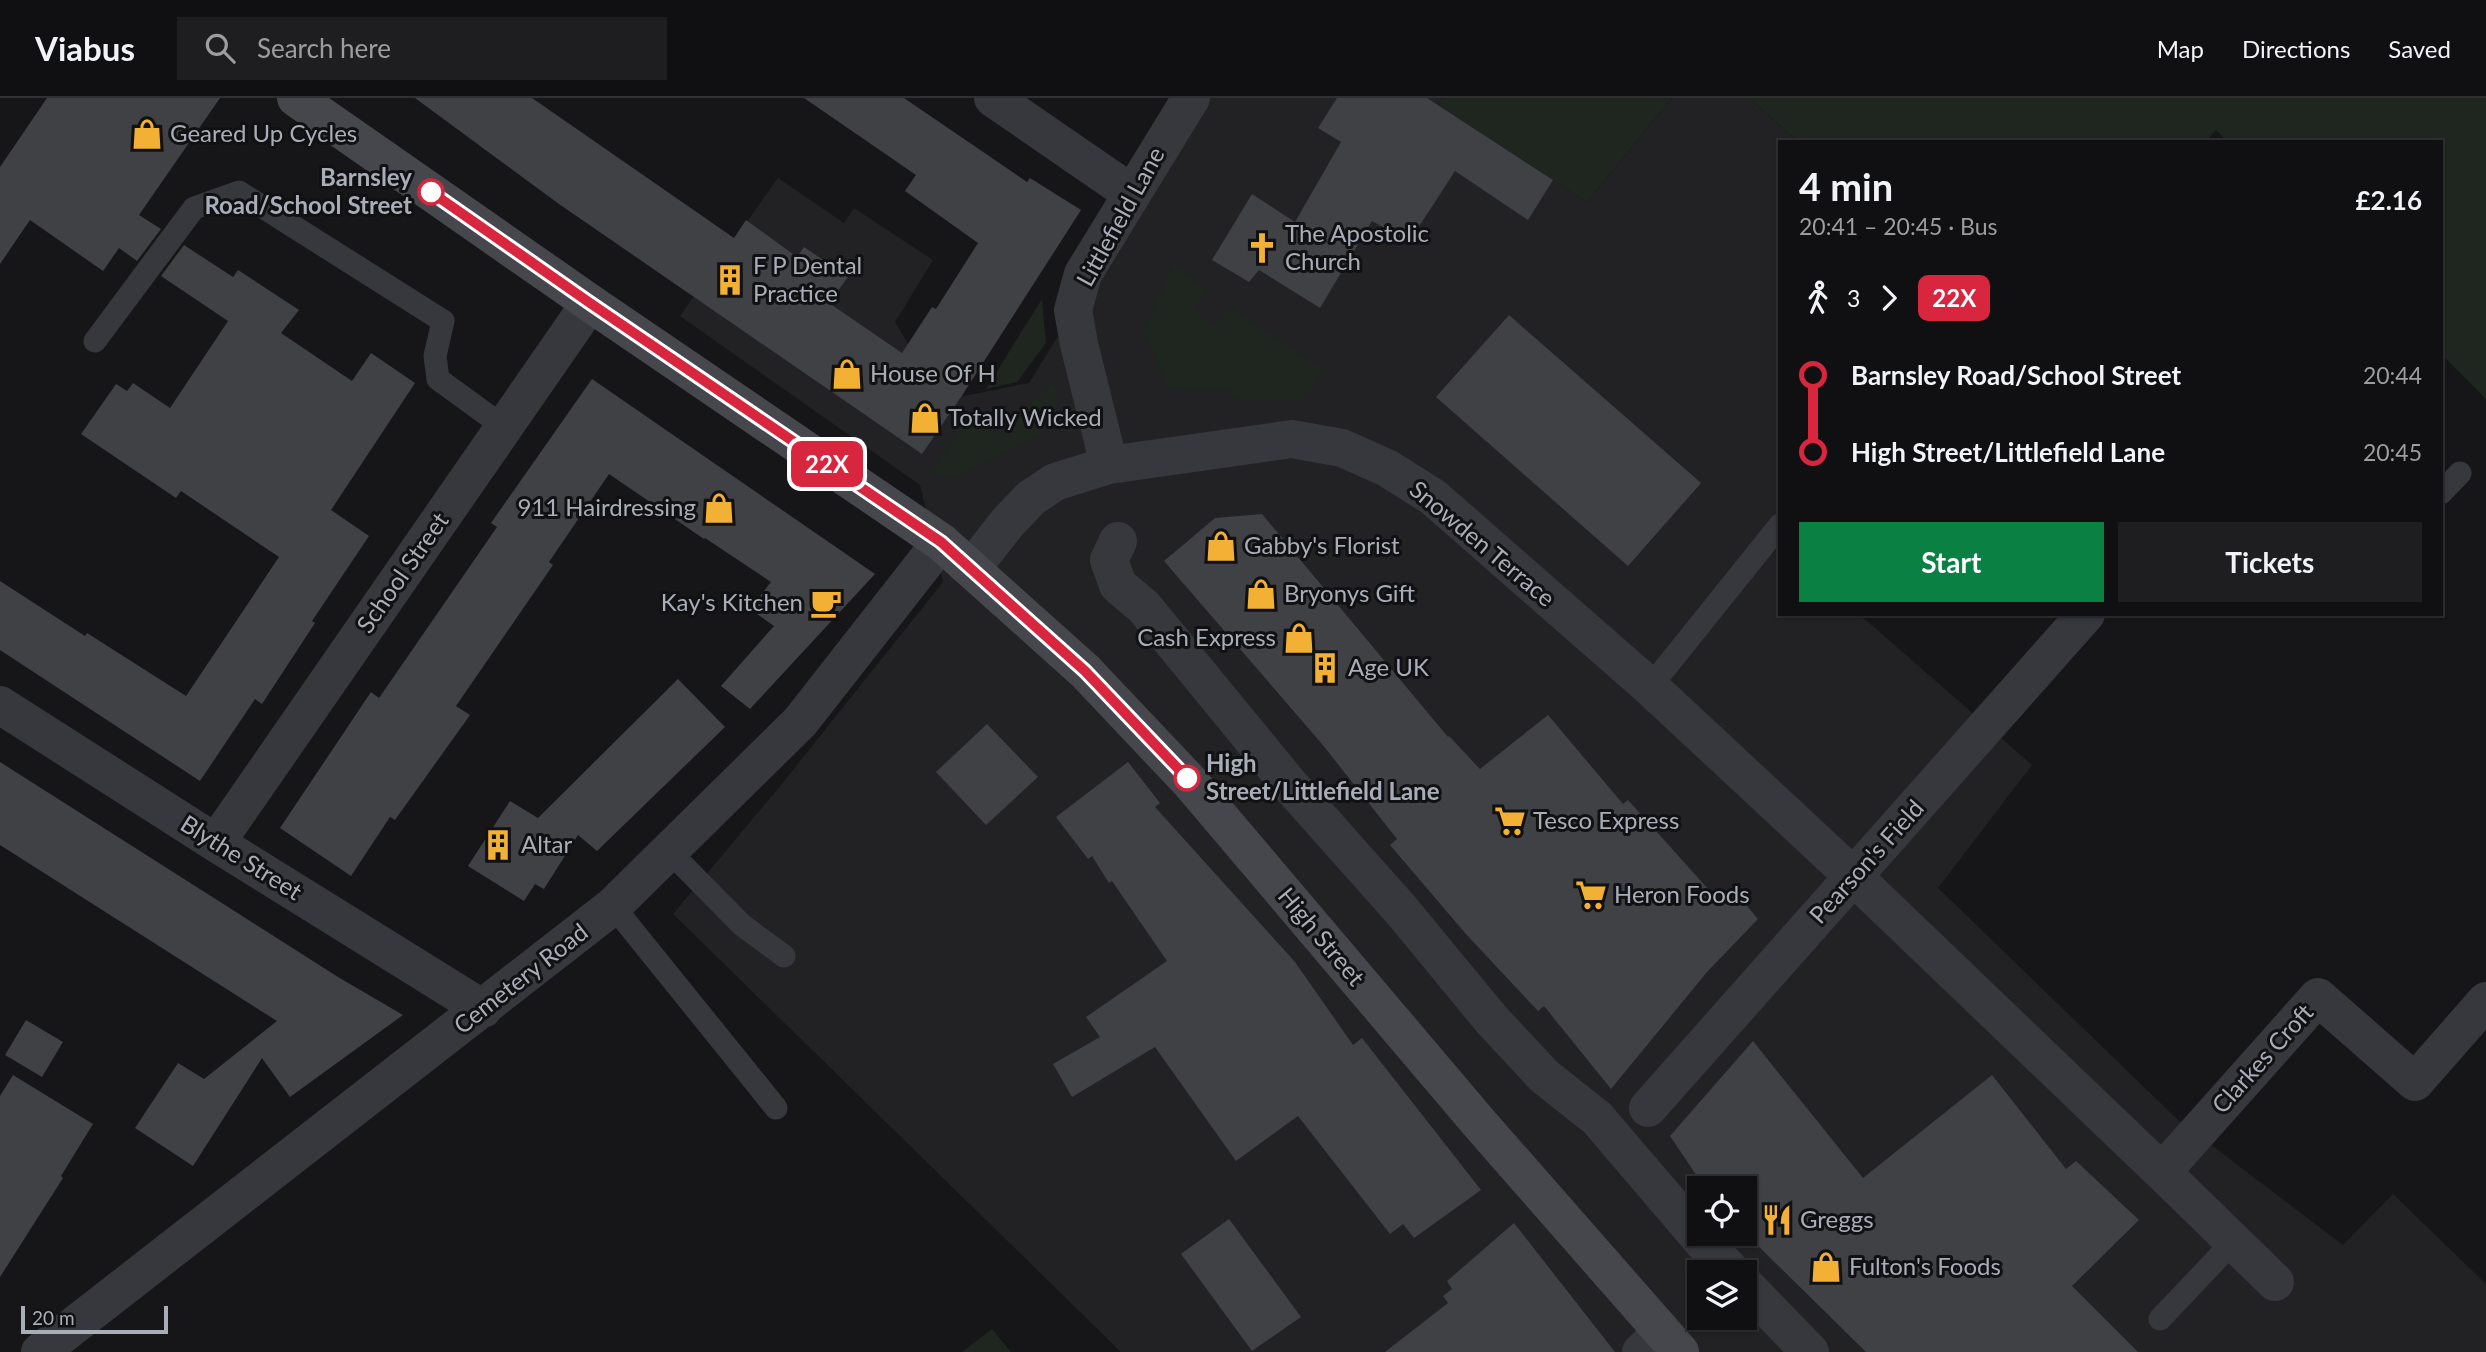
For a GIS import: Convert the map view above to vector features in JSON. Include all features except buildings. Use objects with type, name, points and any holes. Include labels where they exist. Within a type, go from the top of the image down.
[{"type":"street","name":"High Street","points":[[296,98],[590,303],[941,542],[1085,671],[1190,782],[1661,1346]]},
{"type":"street","points":[[993,98],[1131,193]]},
{"type":"street","name":"Littlefield Lane","points":[[1109,465],[1073,310],[1083,274],[1191,98]]},
{"type":"street","name":"School Street","points":[[216,843],[590,303]]},
{"type":"street","name":"Snowden Terrace","points":[[972,568],[1008,522],[1031,498],[1055,482],[1109,465],[1292,439],[1342,448],[1387,468],[1433,497],[1650,688],[1854,877]]},
{"type":"street","points":[[1118,541],[1109,560],[1118,585],[1144,607],[1289,783],[1402,911],[1491,1019],[1544,1076],[1597,1118],[1720,1260]]},
{"type":"street","name":"Cemetery Road","points":[[40,1352],[613,906],[800,722],[941,542]]},
{"type":"street","name":"Pearson's Field","points":[[1648,1108],[2084,616]]},
{"type":"street","name":"Blythe Street","points":[[0,705],[483,1009]]},
{"type":"street","points":[[1854,877],[2275,1282]]},
{"type":"street","name":"Clarkes Croft","points":[[2162,1172],[2318,997],[2415,1082],[2486,1001]]},
{"type":"street","points":[[1757,1297],[1810,1352]]},
{"type":"lane","points":[[95,341],[194,208],[239,192],[443,321],[435,356],[438,379],[504,427]]},
{"type":"lane","points":[[2443,490],[2460,473]]},
{"type":"lane","points":[[1650,688],[1778,528]]},
{"type":"lane","points":[[669,851],[742,925],[784,956]]},
{"type":"lane","points":[[613,906],[776,1108]]},
{"type":"lane","points":[[2160,1319],[2234,1242]]},
{"type":"shaded area","points":[[1206,98],[1445,98],[1439,105],[1587,202],[1672,98],[1749,98],[1797,140],[1778,140],[1778,616],[1861,616],[2032,765],[1938,888],[2177,1119],[2343,1245],[2393,1194],[2486,1284],[2486,1352],[1121,1352],[673,914],[781,785],[943,582],[920,485],[680,316],[778,178],[844,223],[854,208],[933,260],[895,322],[923,369],[964,396],[1029,383]]},
{"type":"shaded area","points":[[1445,98],[1672,98],[1587,202],[1438,105]]},
{"type":"shaded area","points":[[1749,98],[2486,98],[2486,399],[2443,356],[2443,140],[2226,140],[2216,130],[2207,140],[1797,140]]},
{"type":"shaded area","points":[[1174,264],[1209,290],[1193,308],[1214,326],[1230,307],[1324,371],[1304,399],[1234,399],[1229,389],[1169,390],[1143,331]]},
{"type":"shaded area","points":[[1042,299],[1046,343],[1017,382],[986,389]]},
{"type":"shaded area","points":[[1053,383],[1058,398],[1054,417],[1041,434],[951,479],[932,472],[965,422],[985,426],[999,434]]},
{"type":"shaded area","points":[[992,1329],[1011,1352],[962,1352]]},
{"type":"bus line","name":"22X","points":[[431,192],[941,542],[1085,671],[1187,778]]},
{"type":"place","name":"Geared Up Cycles","points":[[147,134]]},
{"type":"place","name":"Barnsley Road/School Street","points":[[431,192]]},
{"type":"place","name":"The Apostolic Church","points":[[1262,248]]},
{"type":"place","name":"F P Dental Practice","points":[[730,280]]},
{"type":"place","name":"House Of H","points":[[847,374]]},
{"type":"place","name":"Totally Wicked","points":[[925,418]]},
{"type":"place","name":"911 Hairdressing","points":[[719,508]]},
{"type":"place","name":"Gabby's Florist","points":[[1221,546]]},
{"type":"place","name":"Bryonys Gift","points":[[1261,594]]},
{"type":"place","name":"Kay's Kitchen","points":[[826,603]]},
{"type":"place","name":"Cash Express","points":[[1299,638]]},
{"type":"place","name":"Age UK","points":[[1325,668]]},
{"type":"place","name":"High Street/Littlefield Lane","points":[[1187,778]]},
{"type":"place","name":"Tesco Express","points":[[1510,821]]},
{"type":"place","name":"Altar","points":[[498,845]]},
{"type":"place","name":"Heron Foods","points":[[1591,895]]},
{"type":"place","name":"Greggs","points":[[1777,1220]]},
{"type":"place","name":"Fulton's Foods","points":[[1826,1267]]}]
